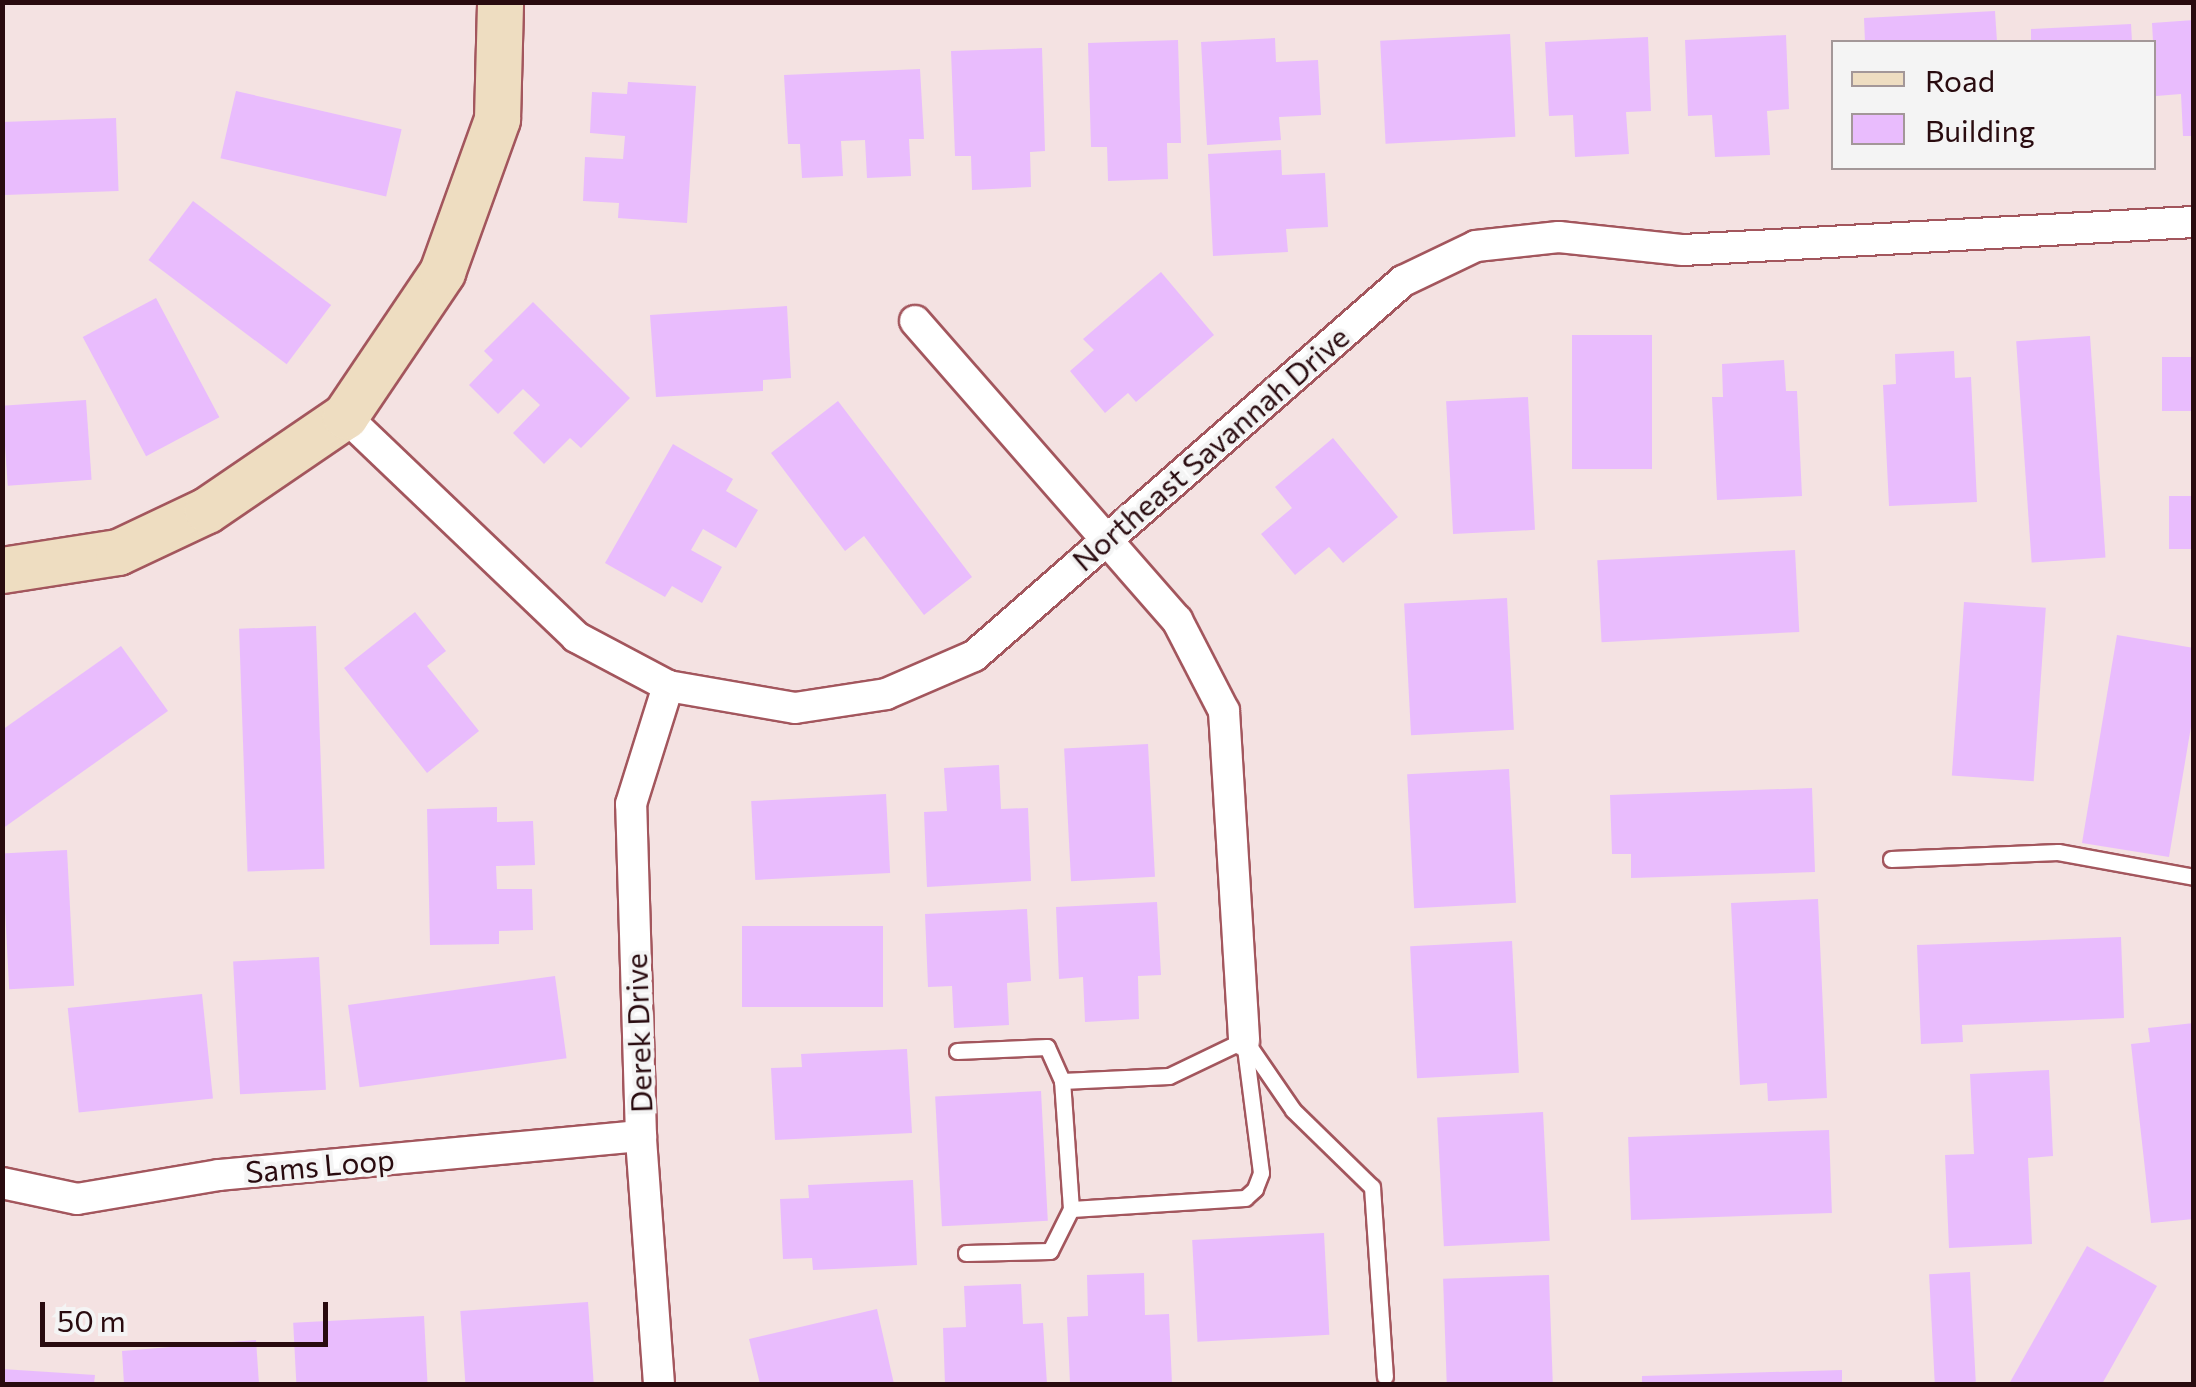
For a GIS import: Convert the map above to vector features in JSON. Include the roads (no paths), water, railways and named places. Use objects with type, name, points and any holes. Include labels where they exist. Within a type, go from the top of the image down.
[{"type":"street","points":[[469,195],[470,2]]},
{"type":"street","points":[[2,570],[118,552],[207,510],[346,416],[442,272],[497,120],[500,2]]},
{"type":"street","name":"Northeast Savannah Drive","points":[[346,416],[576,638],[668,686],[796,708],[886,694],[974,656],[1403,281],[1476,246],[1559,237],[1683,250],[2194,222]]},
{"type":"street","points":[[915,322],[1177,620],[1224,711],[1244,1040]]},
{"type":"street","name":"Derek Drive","points":[[659,1384],[640,1136],[632,804],[668,686]]},
{"type":"street","name":"Sams Loop","points":[[2,1184],[77,1198],[219,1174],[640,1136]]},
{"type":"lane","points":[[1891,859],[2058,852],[2194,877]]},
{"type":"lane","points":[[1062,1082],[1169,1076],[1244,1040]]},
{"type":"lane","points":[[1071,1209],[1245,1198],[1255,1190],[1262,1173],[1244,1040]]},
{"type":"lane","points":[[1244,1040],[1294,1110],[1372,1187],[1385,1378]]},
{"type":"lane","points":[[957,1051],[1048,1047],[1062,1082],[1071,1209],[1050,1250],[966,1253]]}]
